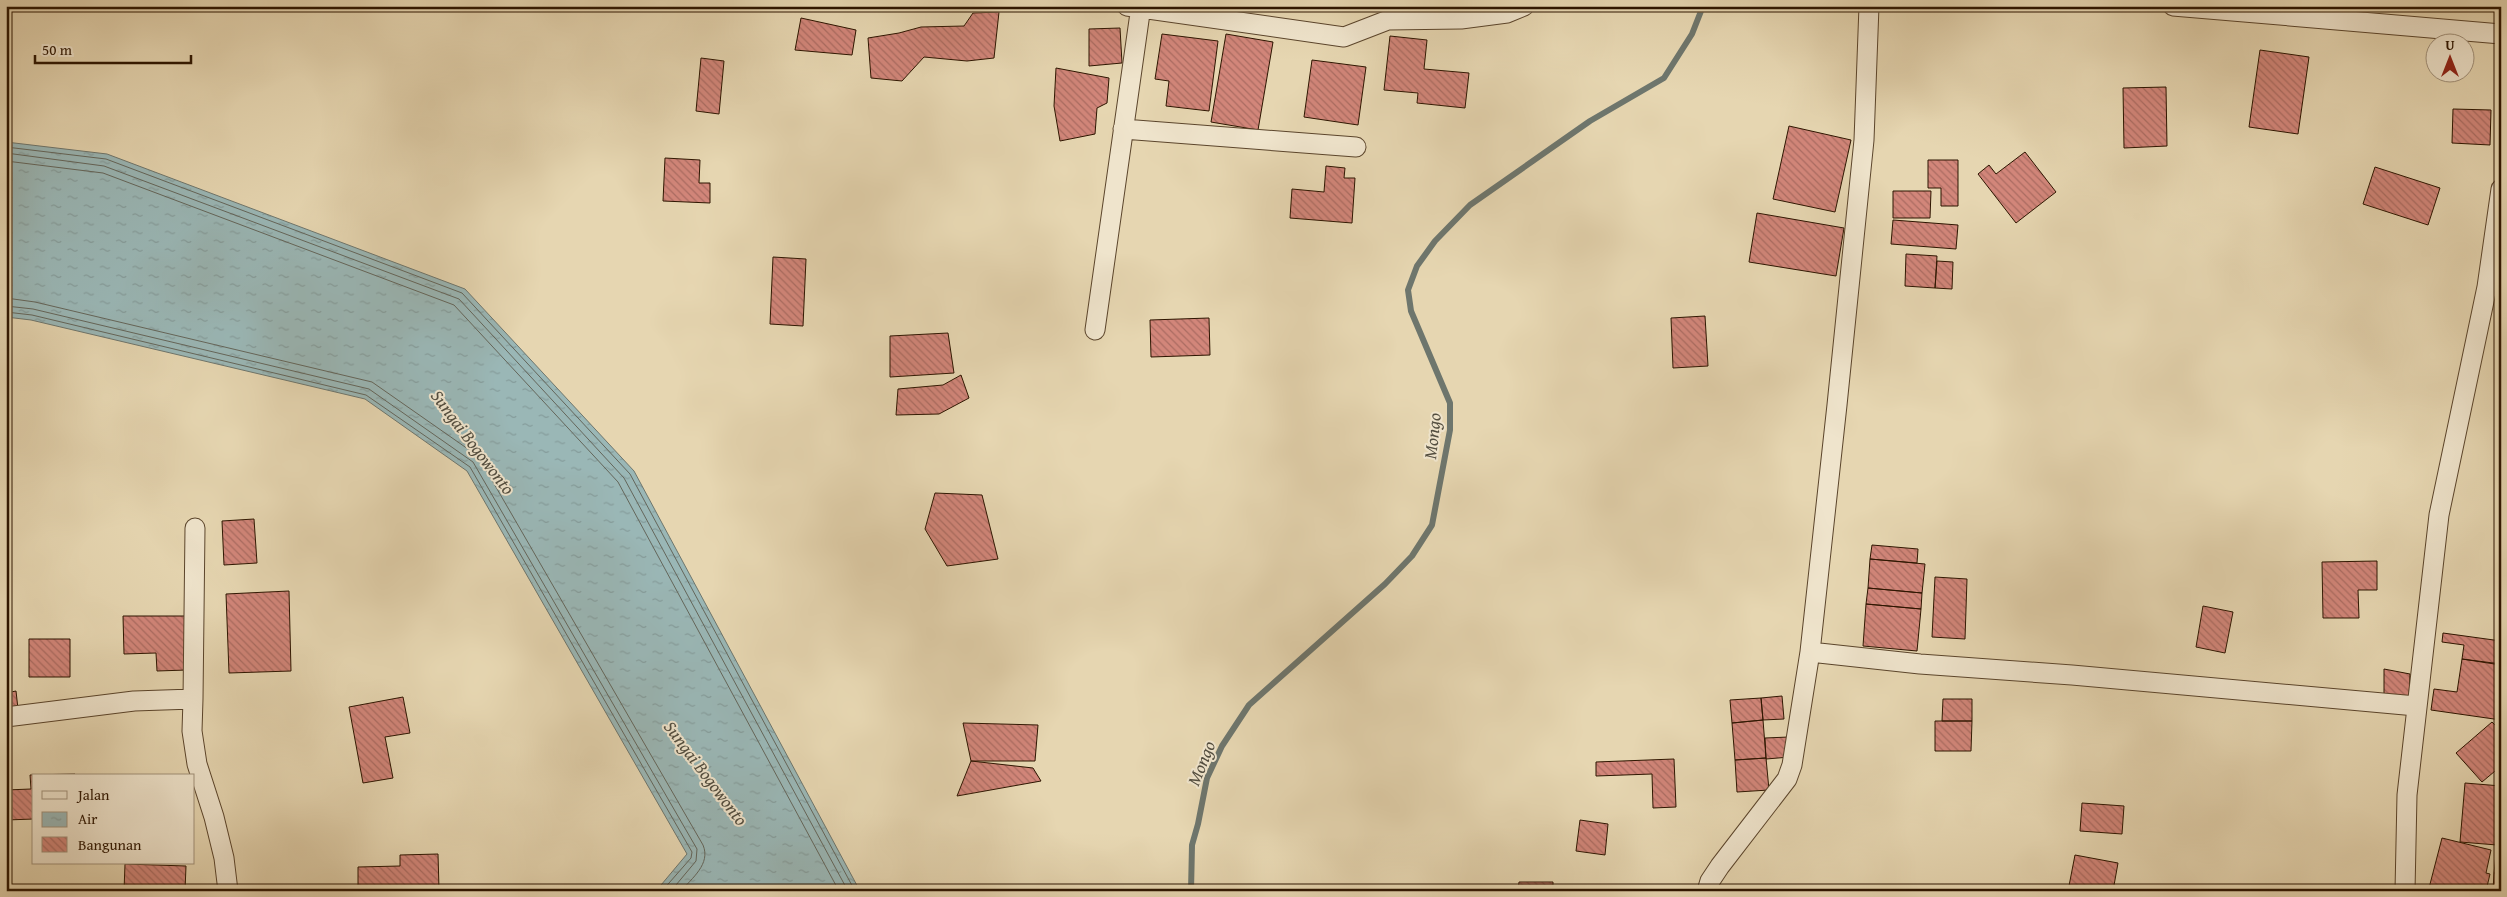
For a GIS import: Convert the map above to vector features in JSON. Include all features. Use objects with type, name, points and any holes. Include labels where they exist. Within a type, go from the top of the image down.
[{"type":"street","points":[[1096,330],[1124,129],[1136,7],[1344,37],[1388,20],[1461,19],[1507,13],[1524,6]]},
{"type":"street","points":[[1707,891],[1710,881],[1720,866],[1773,800],[1790,773],[1810,652],[1864,140],[1869,6]]},
{"type":"street","points":[[2173,6],[2501,34]]},
{"type":"street","points":[[1124,129],[1356,147]]},
{"type":"street","points":[[2405,891],[2407,795],[2440,515],[2487,287],[2501,189]]},
{"type":"street","points":[[195,528],[192,731],[197,764],[214,817],[224,858],[228,891]]},
{"type":"street","points":[[1810,652],[1920,664],[2072,675],[2416,706]]},
{"type":"street","points":[[6,718],[134,701],[193,699]]},
{"type":"water","name":"Sungai Bogowonto","points":[[6,142],[107,154],[465,289],[634,471],[860,891],[656,891],[687,854],[467,471],[365,399],[31,320],[6,317]]},
{"type":"building","points":[[1197,6],[1240,6],[1238,15]]},
{"type":"building","points":[[1399,6],[1436,6],[1400,10]]},
{"type":"building","points":[[999,12],[994,58],[967,61],[924,57],[902,81],[871,78],[868,38],[921,27],[964,26],[973,13]]},
{"type":"building","points":[[801,18],[856,30],[852,55],[795,50]]},
{"type":"building","points":[[1120,28],[1122,63],[1089,66],[1089,29]]},
{"type":"building","points":[[1162,34],[1218,41],[1209,111],[1166,106],[1169,81],[1155,79]]},
{"type":"building","points":[[1226,34],[1273,42],[1258,130],[1211,122]]},
{"type":"building","points":[[1390,36],[1427,40],[1424,69],[1469,73],[1465,108],[1417,103],[1418,93],[1384,90]]},
{"type":"building","points":[[2260,50],[2309,57],[2298,134],[2249,127]]},
{"type":"building","points":[[701,58],[724,61],[719,114],[696,111]]},
{"type":"building","points":[[1312,60],[1366,67],[1358,125],[1304,117]]},
{"type":"building","points":[[1056,68],[1109,78],[1107,103],[1097,108],[1095,134],[1060,141],[1054,106]]},
{"type":"building","points":[[2166,87],[2167,146],[2124,148],[2123,88]]},
{"type":"building","points":[[2453,109],[2491,110],[2490,145],[2452,143]]},
{"type":"building","points":[[1789,126],[1851,140],[1835,212],[1773,199]]},
{"type":"building","points":[[2025,152],[2056,192],[2016,223],[1978,174],[1989,165],[1996,174]]},
{"type":"building","points":[[665,158],[700,160],[699,183],[710,183],[710,203],[663,201]]},
{"type":"building","points":[[1928,160],[1958,160],[1958,206],[1941,206],[1941,188],[1928,188]]},
{"type":"building","points":[[1326,166],[1345,168],[1344,178],[1355,178],[1352,223],[1290,218],[1292,189],[1324,192]]},
{"type":"building","points":[[2375,167],[2440,188],[2428,225],[2363,204]]},
{"type":"building","points":[[1893,191],[1931,191],[1930,218],[1893,218]]},
{"type":"building","points":[[1757,213],[1844,228],[1836,276],[1749,262]]},
{"type":"building","points":[[1893,220],[1958,225],[1956,249],[1891,244]]},
{"type":"building","points":[[1906,254],[1937,256],[1935,288],[1905,286]]},
{"type":"building","points":[[773,257],[806,259],[803,326],[770,324]]},
{"type":"building","points":[[1937,261],[1953,262],[1952,289],[1935,288]]},
{"type":"building","points":[[1705,316],[1708,366],[1673,368],[1671,318]]},
{"type":"building","points":[[1209,318],[1210,355],[1151,357],[1150,320]]},
{"type":"building","points":[[948,333],[954,373],[890,377],[890,336]]},
{"type":"building","points":[[961,375],[969,398],[939,414],[896,415],[898,389],[943,385]]},
{"type":"building","points":[[935,493],[982,495],[998,559],[947,566],[925,529]]},
{"type":"building","points":[[254,519],[257,563],[224,565],[222,521]]},
{"type":"building","points":[[1872,545],[1918,549],[1917,563],[1870,559]]},
{"type":"building","points":[[1870,559],[1925,564],[1922,593],[1868,588]]},
{"type":"building","points":[[2377,561],[2377,590],[2358,590],[2359,618],[2323,618],[2322,562]]},
{"type":"building","points":[[1935,577],[1967,579],[1965,639],[1932,637]]},
{"type":"building","points":[[1868,588],[1922,593],[1921,609],[1866,604]]},
{"type":"building","points":[[289,591],[291,671],[229,673],[226,594]]},
{"type":"building","points":[[1866,604],[1921,609],[1917,651],[1863,646]]},
{"type":"building","points":[[2203,606],[2233,612],[2225,653],[2196,647]]},
{"type":"building","points":[[123,616],[186,616],[187,670],[157,671],[156,653],[124,654]]},
{"type":"building","points":[[2443,633],[2501,641],[2501,665],[2462,659],[2464,645],[2442,642]]},
{"type":"building","points":[[29,639],[70,639],[70,677],[29,677]]},
{"type":"building","points":[[2462,659],[2501,664],[2501,720],[2431,710],[2434,689],[2457,692]]},
{"type":"building","points":[[2384,669],[2410,674],[2409,699],[2384,694]]},
{"type":"building","points":[[16,691],[18,709],[6,711],[6,693]]},
{"type":"building","points":[[1782,696],[1784,719],[1763,720],[1761,698]]},
{"type":"building","points":[[403,697],[410,733],[385,737],[393,778],[363,783],[349,707]]},
{"type":"building","points":[[1761,698],[1763,720],[1732,723],[1730,700]]},
{"type":"building","points":[[1943,699],[1972,699],[1972,721],[1942,721]]},
{"type":"building","points":[[1763,720],[1766,758],[1735,760],[1732,723]]},
{"type":"building","points":[[1935,721],[1972,721],[1971,751],[1935,751]]},
{"type":"building","points":[[2492,722],[2501,731],[2501,766],[2482,782],[2456,753]]},
{"type":"building","points":[[963,723],[1038,725],[1035,761],[971,761]]},
{"type":"building","points":[[1789,737],[1790,757],[1766,759],[1765,738]]},
{"type":"building","points":[[1766,758],[1769,790],[1737,792],[1735,760]]},
{"type":"building","points":[[1674,759],[1676,807],[1653,808],[1652,774],[1596,776],[1596,762]]},
{"type":"building","points":[[971,761],[1033,768],[1041,781],[957,796]]},
{"type":"building","points":[[30,775],[32,775],[32,819],[6,820],[6,790],[31,789]]},
{"type":"building","points":[[2465,783],[2501,786],[2497,845],[2460,842]]},
{"type":"building","points":[[2501,786],[2501,836],[2497,836]]},
{"type":"building","points":[[2082,803],[2124,806],[2122,834],[2080,831]]},
{"type":"building","points":[[1580,820],[1608,824],[1605,855],[1576,851]]},
{"type":"building","points":[[2442,838],[2491,850],[2486,873],[2490,874],[2486,891],[2442,891],[2429,888]]},
{"type":"building","points":[[2497,845],[2501,845],[2501,873],[2494,873]]},
{"type":"building","points":[[438,854],[439,889],[358,891],[358,867],[400,866],[400,855]]},
{"type":"building","points":[[2075,855],[2118,863],[2113,891],[2068,891]]},
{"type":"building","points":[[125,864],[186,866],[185,891],[124,891]]},
{"type":"building","points":[[2494,873],[2501,873],[2501,891],[2493,891]]},
{"type":"building","points":[[1519,882],[1553,882],[1553,891],[1518,891]]},
{"type":"waterway","name":"Mongo","points":[[1191,891],[1192,845],[1207,778],[1222,746],[1249,705],[1385,584],[1412,556],[1432,525],[1450,430],[1450,403],[1411,311],[1408,290],[1417,266],[1435,241],[1470,205],[1590,121],[1664,78],[1692,34],[1703,6]]}]
